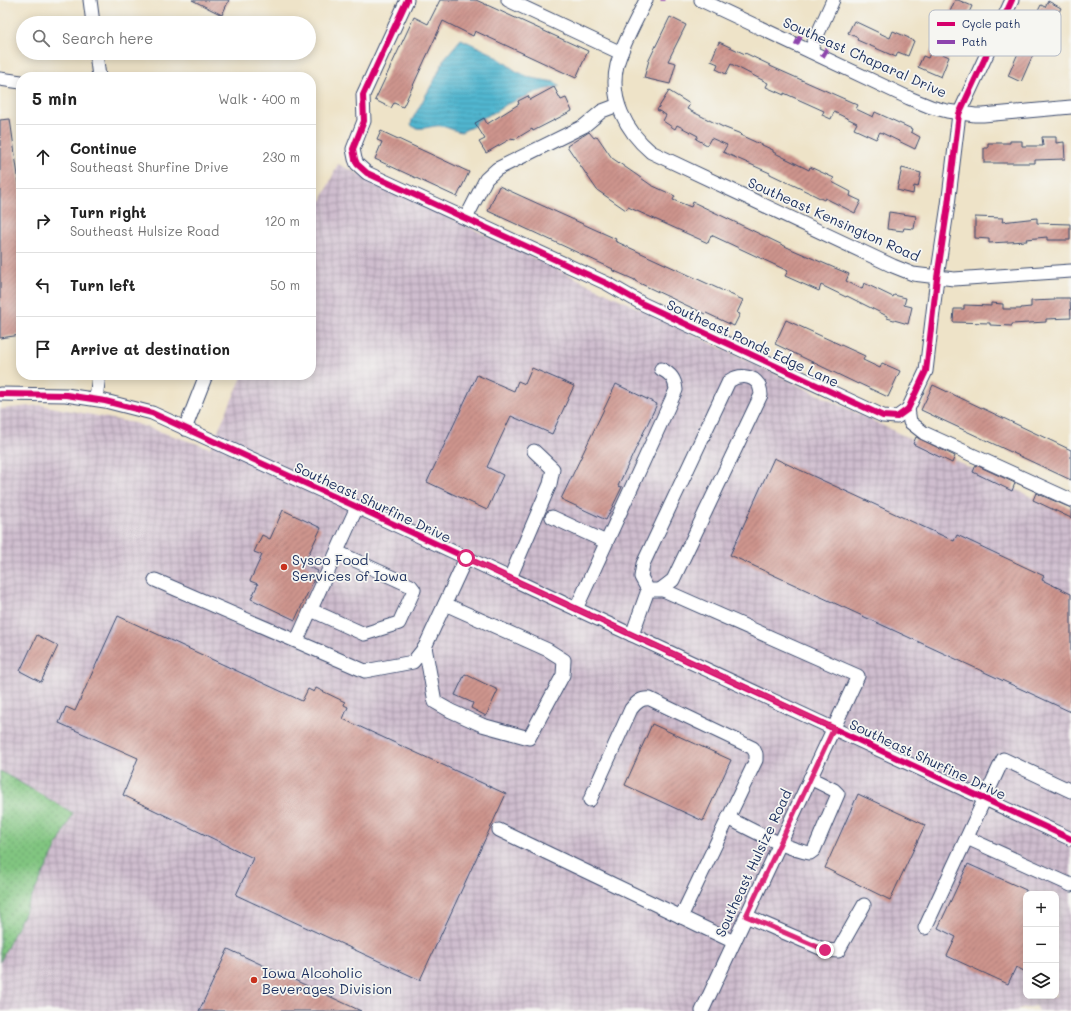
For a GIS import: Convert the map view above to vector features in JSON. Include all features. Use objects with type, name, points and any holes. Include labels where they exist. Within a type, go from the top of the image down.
[{"type":"street","points":[[90,0],[92,16]]},
{"type":"street","name":"Southeast Ponds Edge Lane","points":[[408,0],[363,95],[364,121],[353,149],[357,164],[367,173],[608,284],[643,304],[882,416],[897,417],[908,410]]},
{"type":"street","points":[[508,0],[621,53]]},
{"type":"street","name":"Southeast Kensington Road","points":[[646,0],[621,53],[615,80],[618,104],[630,130],[651,152],[663,159],[913,274],[954,279],[1071,271]]},
{"type":"street","name":"Southeast Chaparal Drive","points":[[701,0],[931,107],[959,114],[982,115],[1071,107]]},
{"type":"street","points":[[810,51],[833,0]]},
{"type":"street","points":[[1007,10],[1012,0]]},
{"type":"street","points":[[986,56],[959,114],[926,371],[908,410],[910,422],[924,433],[1071,500]]},
{"type":"street","points":[[97,60],[99,72]]},
{"type":"street","points":[[0,79],[16,81]]},
{"type":"street","points":[[466,218],[486,179],[497,169],[584,126],[602,111],[618,104]]},
{"type":"street","points":[[576,608],[676,390],[676,382],[670,373],[661,369]]},
{"type":"street","points":[[632,635],[655,589],[673,580],[761,395],[759,386],[753,379],[743,376],[735,377],[729,381],[643,564],[641,577],[655,589]]},
{"type":"street","points":[[96,399],[98,380]]},
{"type":"street","points":[[185,429],[204,380]]},
{"type":"street","name":"Southeast Shurfine Drive","points":[[0,394],[66,395],[96,399],[152,413],[576,608],[1071,839]]},
{"type":"street","points":[[510,578],[550,484],[553,469],[534,451]]},
{"type":"street","points":[[297,640],[357,507]]},
{"type":"street","points":[[552,517],[606,542]]},
{"type":"street","points":[[311,610],[364,634],[399,623],[414,590],[411,586],[337,552]]},
{"type":"street","points":[[155,580],[297,640],[365,671],[413,662],[426,647],[466,558]]},
{"type":"street","name":"Southeast Hulsize Road","points":[[655,589],[858,676],[702,1011]]},
{"type":"street","points":[[426,647],[436,702],[451,711],[482,725],[529,738],[563,675],[564,660],[548,650],[445,604]]},
{"type":"street","points":[[590,800],[631,709],[636,702],[644,698],[650,699],[753,748],[756,754],[756,760],[681,917]]},
{"type":"street","points":[[925,928],[1002,759],[1071,791]]},
{"type":"street","points":[[728,818],[780,843],[810,853],[814,850],[838,794],[834,790],[810,778]]},
{"type":"street","points":[[499,830],[734,942]]},
{"type":"street","points":[[967,838],[1071,885]]},
{"type":"street","points":[[746,916],[825,950],[838,951],[864,905]]},
{"type":"shaded area","points":[[338,164],[1071,516],[1071,1011],[1039,1011],[1036,1006],[1014,1011],[0,1011],[0,962],[73,813],[0,771],[0,409],[41,405],[134,423],[210,448],[241,380],[316,380],[316,212]]},
{"type":"green space","points":[[0,771],[73,813],[0,962]]},
{"type":"water","points":[[461,39],[493,54],[516,71],[531,78],[555,82],[560,86],[536,92],[507,104],[497,111],[476,121],[474,126],[461,132],[442,126],[422,128],[414,127],[411,125],[412,120],[436,77],[444,59]]},
{"type":"building","points":[[192,0],[229,0],[222,15]]},
{"type":"building","points":[[440,0],[476,0],[588,51],[576,78],[475,31],[473,36],[443,21],[403,107],[394,103],[391,108],[375,100],[414,17],[428,24]]},
{"type":"building","points":[[955,0],[972,6],[970,10],[951,10]]},
{"type":"building","points":[[1048,1],[1061,8],[1060,10],[1038,10],[1041,5],[1045,7]]},
{"type":"building","points":[[670,17],[686,25],[668,61],[676,63],[670,84],[644,78],[649,60]]},
{"type":"building","points":[[854,21],[890,38],[893,31],[914,41],[908,56],[898,52],[896,57],[857,40],[858,38],[848,33]]},
{"type":"building","points":[[719,42],[858,105],[856,109],[873,117],[875,112],[912,129],[911,132],[920,137],[915,149],[880,132],[876,139],[854,129],[857,123],[834,112],[831,119],[822,115],[824,111],[784,93],[784,95],[766,87],[768,83],[731,64],[726,74],[716,69],[718,64],[711,61]]},
{"type":"building","points":[[923,56],[928,58],[929,56],[949,57],[941,77],[918,67]]},
{"type":"building","points":[[1017,56],[1032,56],[1021,82],[1008,76]]},
{"type":"building","points":[[554,87],[561,100],[566,98],[572,111],[533,131],[532,129],[514,140],[512,138],[486,153],[479,142],[485,139],[475,123],[484,118],[487,124],[519,104],[518,101],[528,96],[530,100]]},
{"type":"building","points":[[669,91],[690,104],[687,109],[773,150],[773,152],[809,170],[810,167],[834,178],[832,182],[851,192],[850,196],[861,201],[855,213],[825,198],[824,200],[770,173],[723,152],[727,145],[711,138],[707,145],[696,139],[698,136],[677,125],[675,129],[663,121],[666,115],[657,110]]},
{"type":"building","points":[[10,119],[16,162],[16,336],[0,338],[0,120]]},
{"type":"building","points":[[381,131],[469,172],[457,197],[375,159],[382,142],[377,140]]},
{"type":"building","points":[[589,132],[594,138],[597,136],[612,158],[651,185],[675,196],[673,200],[691,207],[693,202],[791,249],[849,274],[846,281],[862,289],[864,283],[893,297],[894,295],[906,298],[904,305],[912,307],[908,324],[887,318],[887,316],[847,296],[846,297],[821,285],[819,291],[785,276],[788,271],[711,235],[708,243],[628,207],[626,210],[597,190],[567,146]]},
{"type":"building","points":[[1042,137],[1056,137],[1056,143],[1064,142],[1065,159],[1035,160],[1035,163],[984,163],[984,148],[988,148],[988,143],[1010,143],[1010,141],[1022,141],[1022,146],[1043,146]]},
{"type":"building","points":[[902,168],[921,173],[918,187],[914,186],[913,194],[897,190]]},
{"type":"building","points":[[499,186],[616,239],[615,241],[743,300],[737,313],[740,314],[734,326],[706,313],[705,314],[612,270],[613,269],[488,211]]},
{"type":"building","points":[[889,212],[916,216],[914,229],[904,228],[903,231],[887,229]]},
{"type":"building","points":[[975,217],[1003,218],[1002,222],[1037,218],[1037,223],[1070,224],[1070,240],[1047,240],[1047,237],[1026,239],[1027,241],[989,243],[989,239],[975,238]]},
{"type":"building","points":[[1055,298],[1070,298],[1071,318],[1046,319],[1046,322],[1012,324],[1012,326],[990,325],[990,323],[953,322],[954,309],[964,309],[964,305],[991,306],[991,303],[1003,304],[1003,309],[1021,309],[1031,307],[1031,301],[1055,300]]},
{"type":"building","points":[[786,320],[865,356],[863,360],[880,368],[882,363],[900,371],[888,397],[775,344]]},
{"type":"building","points":[[532,368],[574,386],[552,434],[511,416],[487,467],[503,475],[487,510],[427,482],[477,375],[514,391],[518,381],[525,384]]},
{"type":"building","points":[[616,384],[657,404],[618,486],[622,487],[606,520],[561,499]]},
{"type":"building","points":[[933,385],[1071,450],[1071,480],[921,410]]},
{"type":"building","points":[[916,437],[955,456],[952,463],[913,444]]},
{"type":"building","points":[[774,458],[954,541],[957,535],[1044,576],[1042,580],[1071,594],[1071,712],[730,555]]},
{"type":"building","points":[[976,465],[1015,483],[1012,491],[973,472]]},
{"type":"building","points":[[1036,493],[1071,508],[1071,518],[1033,500]]},
{"type":"building","name":"Sysco Food Services of Iowa","points":[[283,510],[321,528],[304,564],[318,571],[295,620],[251,599],[258,584],[250,581],[262,555],[254,552],[262,535],[270,539]]},
{"type":"building","points":[[118,616],[302,701],[308,689],[314,692],[316,688],[345,702],[344,705],[348,707],[343,719],[506,794],[420,980],[236,895],[253,858],[123,795],[138,758],[59,723],[66,707],[75,711]]},
{"type":"building","points":[[37,635],[58,646],[41,682],[20,671]]},
{"type":"building","points":[[465,674],[498,690],[486,716],[471,708],[473,703],[455,695]]},
{"type":"building","points":[[652,724],[731,760],[703,821],[625,785]]},
{"type":"building","points":[[858,794],[925,825],[890,900],[825,868]]},
{"type":"building","points":[[968,864],[1026,890],[1023,891],[1023,970],[1016,967],[1008,984],[947,956],[956,937],[938,928]]},
{"type":"building","name":"Iowa Alcoholic Beverages Division","points":[[228,949],[361,1011],[199,1011]]},
{"type":"marked path","points":[[803,29],[808,35],[815,39],[823,42],[831,42]]},
{"type":"marked path","points":[[796,45],[800,37],[799,30]]},
{"type":"marked path","points":[[822,57],[827,49],[832,45]]},
{"type":"cycle path","points":[[407,0],[363,95],[364,121],[353,149],[357,164],[367,173],[608,284],[643,304],[883,416],[897,417],[908,409],[926,371],[959,114],[986,56]]},
{"type":"cycle path","points":[[1007,10],[1012,0]]},
{"type":"cycle path","points":[[0,394],[66,395],[105,401],[152,413],[1071,839]]},
{"type":"place","name":"Sysco Food Services of Iowa","points":[[284,567]]},
{"type":"place","name":"Iowa Alcoholic Beverages Division","points":[[254,980]]},
{"type":"route","points":[[466,558],[834,728],[746,916],[825,950]]}]
